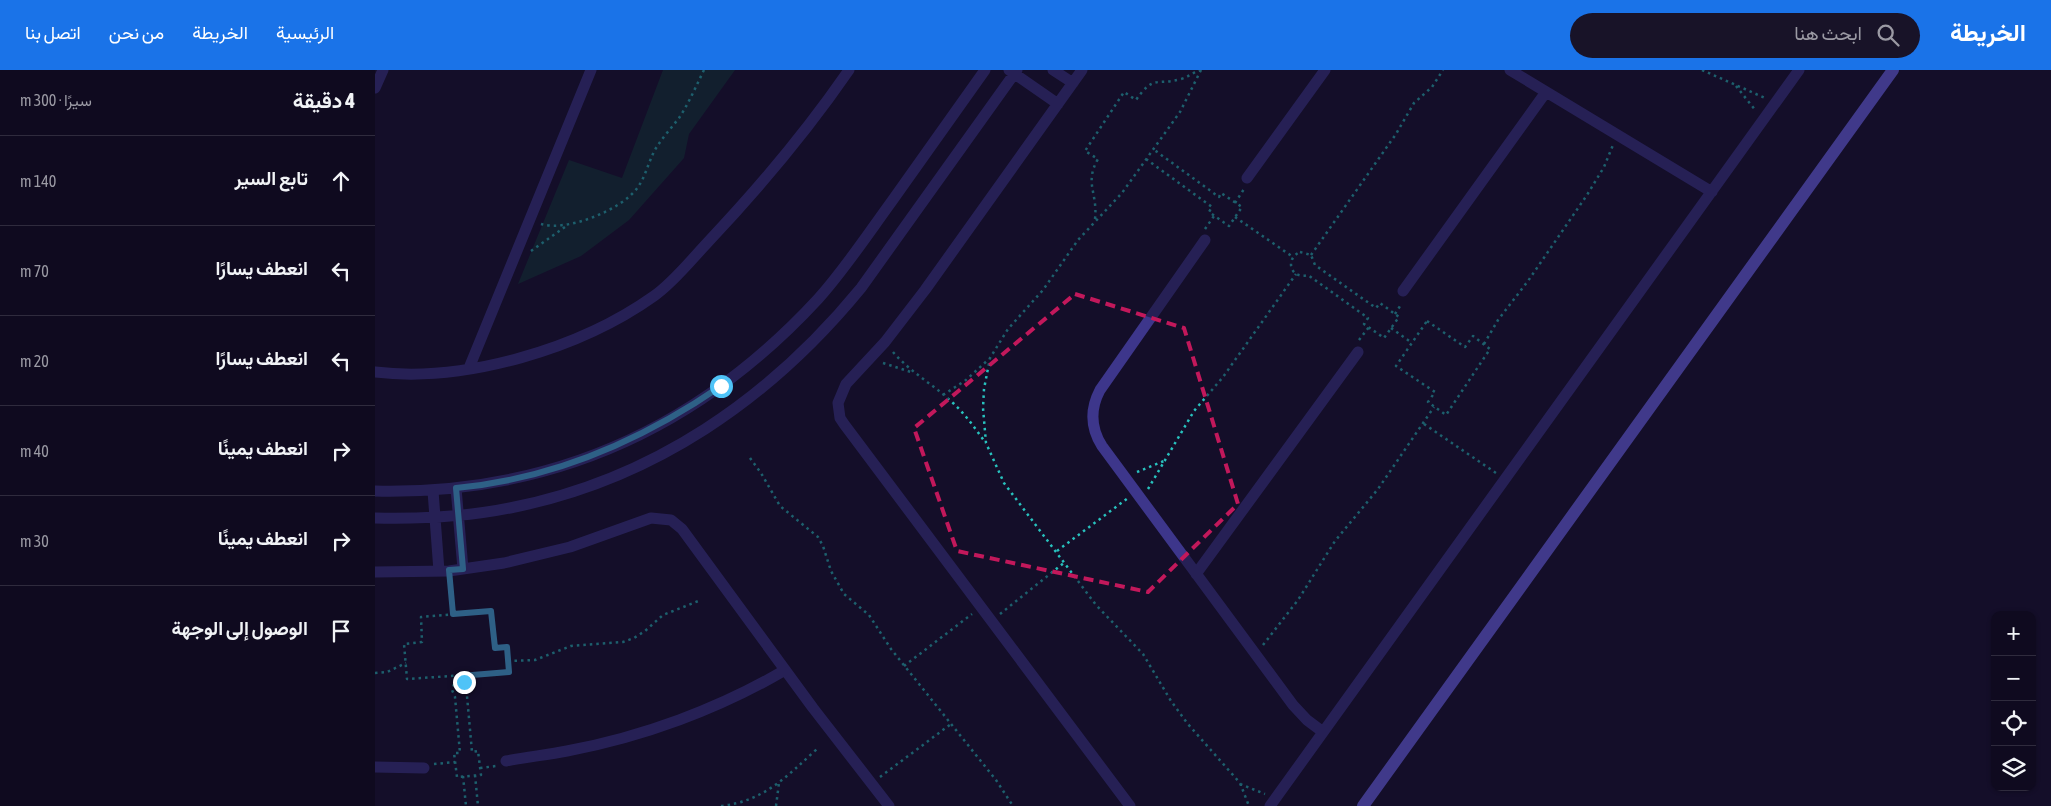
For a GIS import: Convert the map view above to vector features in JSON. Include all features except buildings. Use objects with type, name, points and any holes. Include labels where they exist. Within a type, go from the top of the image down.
[{"type":"main road","points":[[1363,806],[1893,70]]},
{"type":"street","points":[[375,88],[383,70]]},
{"type":"street","points":[[469,368],[591,70]]},
{"type":"street","points":[[375,372],[432,372],[469,368],[510,360],[561,344],[610,322],[656,295],[698,253],[761,184],[791,148],[849,70]]},
{"type":"street","points":[[375,491],[433,491],[507,481],[540,473],[604,452],[665,422],[701,400],[747,366],[796,321],[840,273],[985,70]]},
{"type":"street","points":[[1053,70],[1073,84]]},
{"type":"street","points":[[1082,70],[931,282],[885,342],[842,389],[838,403],[840,418],[1129,806]]},
{"type":"street","points":[[1247,178],[1325,70]]},
{"type":"street","points":[[1510,70],[1712,192]]},
{"type":"street","points":[[1273,802],[1799,70]]},
{"type":"street","points":[[375,518],[435,517],[481,513],[536,503],[590,487],[622,475],[683,444],[739,405],[793,360],[841,312],[877,266],[1013,71],[1058,104]]},
{"type":"street","points":[[1403,291],[1546,92]]},
{"type":"street","points":[[1205,240],[1096,398],[1092,414],[1094,431],[1102,446],[1293,705],[1323,732]]},
{"type":"street","points":[[1196,574],[1357,352]]},
{"type":"street","points":[[456,488],[463,569]]},
{"type":"street","points":[[433,491],[435,517],[444,571]]},
{"type":"street","points":[[375,572],[444,571],[503,563],[570,547],[651,518],[671,520],[682,529],[785,670],[889,806]]},
{"type":"street","points":[[506,761],[567,751],[667,723],[737,696],[785,670]]},
{"type":"street","points":[[375,767],[424,768]]},
{"type":"path","points":[[512,261],[548,240],[566,226],[615,206],[632,194],[641,182],[656,147],[684,109],[704,70]]},
{"type":"path","points":[[1095,219],[1096,200],[1090,180],[1092,170],[1098,159],[1085,151],[1124,92],[1136,100],[1144,88],[1154,82],[1179,80],[1199,70]]},
{"type":"path","points":[[1311,256],[1396,134],[1414,103],[1432,87],[1443,70]]},
{"type":"path","points":[[1702,70],[1775,103]]},
{"type":"path","points":[[1736,85],[1764,120]]},
{"type":"path","points":[[1484,344],[1497,320],[1539,265],[1604,167],[1617,134]]},
{"type":"path","points":[[1146,159],[1212,207],[1209,212],[1229,226],[1242,207],[1221,193],[1219,197],[1153,149]]},
{"type":"path","points":[[1235,217],[1293,257]]},
{"type":"path","points":[[529,218],[548,226],[566,226]]},
{"type":"path","points":[[1300,252],[1311,256],[1315,265],[1376,308],[1380,303],[1399,317],[1384,338],[1364,324],[1368,318],[1316,280],[1308,275],[1296,274],[1291,266],[1293,257],[1300,252]]},
{"type":"path","points":[[1057,551],[1139,496],[1166,460],[1194,411],[1223,377],[1296,274]]},
{"type":"path","points":[[1427,322],[1465,347],[1473,336],[1490,349],[1446,415],[1428,402],[1435,392],[1396,366],[1412,343],[1427,322]]},
{"type":"path","points":[[1391,328],[1412,343]]},
{"type":"path","points":[[885,342],[912,372],[943,395],[969,418],[986,443]]},
{"type":"path","points":[[871,358],[912,372]]},
{"type":"path","points":[[943,395],[966,380],[990,358]]},
{"type":"path","points":[[1255,654],[1298,600],[1335,541],[1378,490],[1435,407]]},
{"type":"path","points":[[1423,423],[1505,479]]},
{"type":"path","points":[[750,458],[765,479],[780,506],[818,538],[823,546],[831,571],[844,594],[869,615],[904,666],[1004,791],[1013,806]]},
{"type":"path","points":[[1125,477],[1166,460]]},
{"type":"path","points":[[991,621],[1065,562]]},
{"type":"path","points":[[444,571],[453,614]]},
{"type":"path","points":[[508,661],[535,660],[571,646],[623,642],[645,631],[663,615],[701,600]]},
{"type":"path","points":[[904,666],[981,607]]},
{"type":"path","points":[[491,611],[495,648],[507,647],[508,661],[509,672],[407,679],[404,644],[422,642],[421,617],[491,611]]},
{"type":"path","points":[[375,673],[387,672],[405,663]]},
{"type":"path","points":[[460,676],[461,681],[469,687],[467,696],[471,752],[478,751],[481,775],[457,777],[454,753],[460,753],[455,696],[452,690],[454,684],[461,681]]},
{"type":"path","points":[[871,783],[951,724]]},
{"type":"path","points":[[721,806],[736,804],[759,796],[779,783],[817,749]]},
{"type":"path","points":[[475,775],[478,806]]},
{"type":"path","points":[[463,776],[466,806]]},
{"type":"path","points":[[776,806],[779,783]]},
{"type":"path","points":[[1239,783],[1273,802]]},
{"type":"path","points":[[736,804],[740,806]]},
{"type":"highlighted area","points":[[1075,294],[1184,328],[1238,504],[1148,592],[957,551],[914,428]]},
{"type":"green space","points":[[663,70],[735,70],[689,134],[684,158],[629,220],[581,256],[518,284],[569,160],[622,178]]},
{"type":"route","points":[[464,682],[461,681],[460,676],[509,672],[507,647],[495,648],[491,611],[453,614],[449,570],[463,569],[456,488],[507,481],[573,464],[635,438],[694,405],[721,386]]}]
